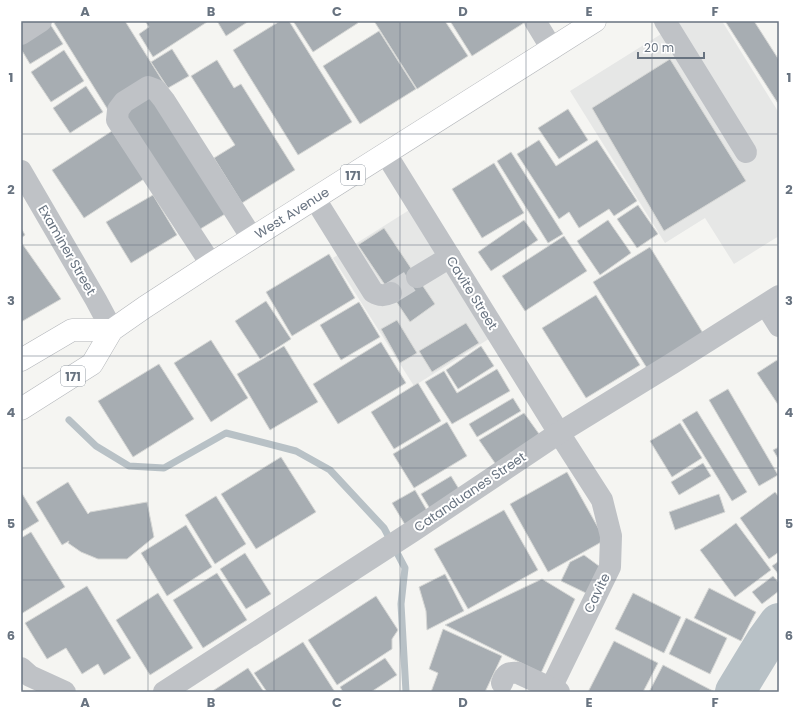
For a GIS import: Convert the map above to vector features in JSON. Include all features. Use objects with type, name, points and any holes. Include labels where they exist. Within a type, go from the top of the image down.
[{"type":"main road","name":"West Avenue","points":[[21,409],[92,364],[112,330],[211,264],[595,21]]},
{"type":"main road","points":[[23,359],[72,330],[112,330]]},
{"type":"street","points":[[21,34],[41,21]]},
{"type":"street","points":[[535,21],[552,49]]},
{"type":"street","points":[[665,21],[746,152]]},
{"type":"street","points":[[211,264],[117,120],[118,110],[124,102],[148,87],[156,90],[164,100],[252,238]]},
{"type":"street","name":"Cavite Street","points":[[386,154],[558,433]]},
{"type":"street","name":"Examiner Street","points":[[21,171],[112,330]]},
{"type":"street","points":[[315,199],[374,292],[379,295],[391,293]]},
{"type":"street","points":[[417,277],[450,257]]},
{"type":"street","points":[[772,301],[779,326]]},
{"type":"street","name":"Catanduanes Street","points":[[164,692],[413,531],[558,433],[772,301]]},
{"type":"street","name":"Cavite","points":[[555,690],[610,567],[611,536],[602,500],[558,433]]},
{"type":"street","points":[[21,668],[30,676],[65,692]]},
{"type":"street","points":[[502,683],[504,677],[511,672],[518,673],[555,690]]},
{"type":"shaded area","points":[[682,21],[722,21],[779,113],[779,236],[734,264],[705,218],[665,243],[570,91]]},
{"type":"shaded area","points":[[414,207],[495,335],[414,386],[333,258]]},
{"type":"building","points":[[57,21],[125,21],[240,205],[187,237],[54,23]]},
{"type":"building","points":[[145,21],[207,22],[153,57],[139,34],[149,27]]},
{"type":"building","points":[[217,21],[249,21],[226,36]]},
{"type":"building","points":[[280,21],[289,21],[352,122],[298,155],[233,50]]},
{"type":"building","points":[[293,21],[356,21],[358,23],[313,52]]},
{"type":"building","points":[[374,21],[445,21],[468,56],[417,89]]},
{"type":"building","points":[[450,21],[527,21],[472,56]]},
{"type":"building","points":[[725,21],[754,21],[779,60],[779,105]]},
{"type":"building","points":[[50,24],[63,44],[30,64],[21,49],[21,42]]},
{"type":"building","points":[[379,31],[416,89],[360,124],[323,66]]},
{"type":"building","points":[[172,49],[189,76],[168,88],[151,62]]},
{"type":"building","points":[[64,50],[84,81],[51,102],[31,72]]},
{"type":"building","points":[[670,59],[746,181],[664,231],[592,108]]},
{"type":"building","points":[[217,60],[234,88],[241,84],[295,170],[242,203],[214,158],[235,145],[191,76]]},
{"type":"building","points":[[86,86],[103,112],[70,133],[53,108]]},
{"type":"building","points":[[568,109],[588,140],[559,159],[538,128]]},
{"type":"building","points":[[112,131],[144,179],[84,218],[52,170]]},
{"type":"building","points":[[539,140],[556,166],[597,140],[637,201],[614,216],[609,209],[579,228],[569,212],[559,219],[517,154]]},
{"type":"building","points":[[511,152],[563,234],[548,243],[497,161]]},
{"type":"building","points":[[494,163],[524,213],[482,238],[452,189]]},
{"type":"building","points":[[153,195],[177,235],[131,263],[106,222]]},
{"type":"building","points":[[638,205],[658,234],[637,248],[617,219]]},
{"type":"building","points":[[524,220],[538,240],[491,271],[478,252]]},
{"type":"building","points":[[608,220],[631,253],[600,275],[577,241]]},
{"type":"building","points":[[21,228],[25,235],[21,238]]},
{"type":"building","points":[[384,228],[435,304],[410,322],[358,245]]},
{"type":"building","points":[[564,236],[587,271],[525,311],[502,276]]},
{"type":"building","points":[[21,242],[61,299],[21,322]]},
{"type":"building","points":[[650,247],[706,338],[650,373],[593,282]]},
{"type":"building","points":[[329,254],[355,298],[292,336],[266,292]]},
{"type":"building","points":[[596,295],[640,365],[586,398],[542,328]]},
{"type":"building","points":[[266,301],[291,339],[260,359],[235,321]]},
{"type":"building","points":[[359,302],[380,337],[341,360],[320,325]]},
{"type":"building","points":[[397,320],[417,353],[400,363],[381,329]]},
{"type":"building","points":[[466,323],[479,343],[432,372],[419,351]]},
{"type":"building","points":[[211,340],[248,398],[211,422],[174,363]]},
{"type":"building","points":[[381,342],[406,383],[338,424],[313,384]]},
{"type":"building","points":[[284,346],[318,402],[270,430],[237,374]]},
{"type":"building","points":[[481,346],[494,366],[458,389],[446,370]]},
{"type":"building","points":[[777,360],[779,363],[779,406],[757,373]]},
{"type":"building","points":[[159,364],[194,419],[133,457],[98,401]]},
{"type":"building","points":[[497,369],[510,391],[452,424],[425,382],[444,371],[457,393]]},
{"type":"building","points":[[418,383],[441,421],[394,449],[371,412]]},
{"type":"building","points":[[728,389],[778,475],[759,486],[709,400]]},
{"type":"building","points":[[513,398],[521,411],[477,437],[469,424]]},
{"type":"building","points":[[697,411],[747,492],[732,501],[682,420]]},
{"type":"building","points":[[524,413],[542,438],[497,466],[479,440]]},
{"type":"building","points":[[447,422],[467,456],[414,488],[393,454]]},
{"type":"building","points":[[680,423],[702,458],[672,477],[650,441]]},
{"type":"building","points":[[779,447],[779,460],[773,450]]},
{"type":"building","points":[[281,457],[316,512],[256,549],[221,494]]},
{"type":"building","points":[[703,463],[711,476],[679,495],[671,482]]},
{"type":"building","points":[[567,472],[605,540],[548,572],[510,504]]},
{"type":"building","points":[[451,476],[462,494],[432,512],[421,494]]},
{"type":"building","points":[[68,482],[88,514],[90,512],[147,502],[154,537],[127,559],[98,559],[81,552],[68,543],[69,541],[62,545],[36,502]]},
{"type":"building","points":[[415,490],[429,514],[407,528],[392,503]]},
{"type":"building","points":[[21,492],[39,521],[21,532]]},
{"type":"building","points":[[775,492],[779,497],[779,552],[769,559],[740,518]]},
{"type":"building","points":[[719,494],[725,512],[675,530],[669,512]]},
{"type":"building","points":[[216,496],[246,544],[215,564],[185,515]]},
{"type":"building","points":[[504,510],[538,570],[468,609],[434,549]]},
{"type":"building","points":[[736,523],[771,570],[735,597],[700,550]]},
{"type":"building","points":[[186,525],[212,567],[167,596],[141,553]]},
{"type":"building","points":[[31,532],[65,587],[21,614],[21,538]]},
{"type":"building","points":[[245,553],[271,594],[246,609],[220,569]]},
{"type":"building","points":[[584,555],[603,569],[590,595],[561,581],[570,562]]},
{"type":"building","points":[[779,561],[779,575],[772,566]]},
{"type":"building","points":[[217,573],[247,620],[203,648],[173,600]]},
{"type":"building","points":[[445,574],[464,611],[427,630],[426,611],[419,587]]},
{"type":"building","points":[[773,576],[779,583],[779,591],[762,604],[752,592]]},
{"type":"building","points":[[542,579],[575,599],[541,673],[445,625]]},
{"type":"building","points":[[87,586],[131,658],[104,675],[98,664],[82,674],[66,648],[47,659],[25,623]]},
{"type":"building","points":[[709,588],[756,612],[741,641],[694,618]]},
{"type":"building","points":[[158,593],[193,648],[150,675],[116,620]]},
{"type":"building","points":[[633,593],[681,617],[664,653],[615,629]]},
{"type":"building","points":[[376,596],[398,630],[392,639],[392,649],[337,685],[308,640]]},
{"type":"building","points":[[686,618],[727,638],[710,674],[669,654]]},
{"type":"building","points":[[443,629],[502,656],[485,692],[431,692],[438,673],[429,669]]},
{"type":"building","points":[[614,641],[658,663],[643,692],[588,692]]},
{"type":"building","points":[[303,642],[335,692],[267,692],[254,673]]},
{"type":"building","points":[[385,658],[397,675],[371,692],[343,692],[340,687]]},
{"type":"building","points":[[663,665],[713,691],[713,692],[649,692]]},
{"type":"building","points":[[248,668],[264,692],[211,692]]},
{"type":"waterway","points":[[69,420],[96,446],[129,466],[164,468],[226,433],[296,451],[330,470],[384,528],[405,568],[401,604],[406,692]]},
{"type":"waterway","points":[[735,692],[766,641],[779,623]]},
{"type":"tunnel","points":[[391,293],[417,277]]}]
